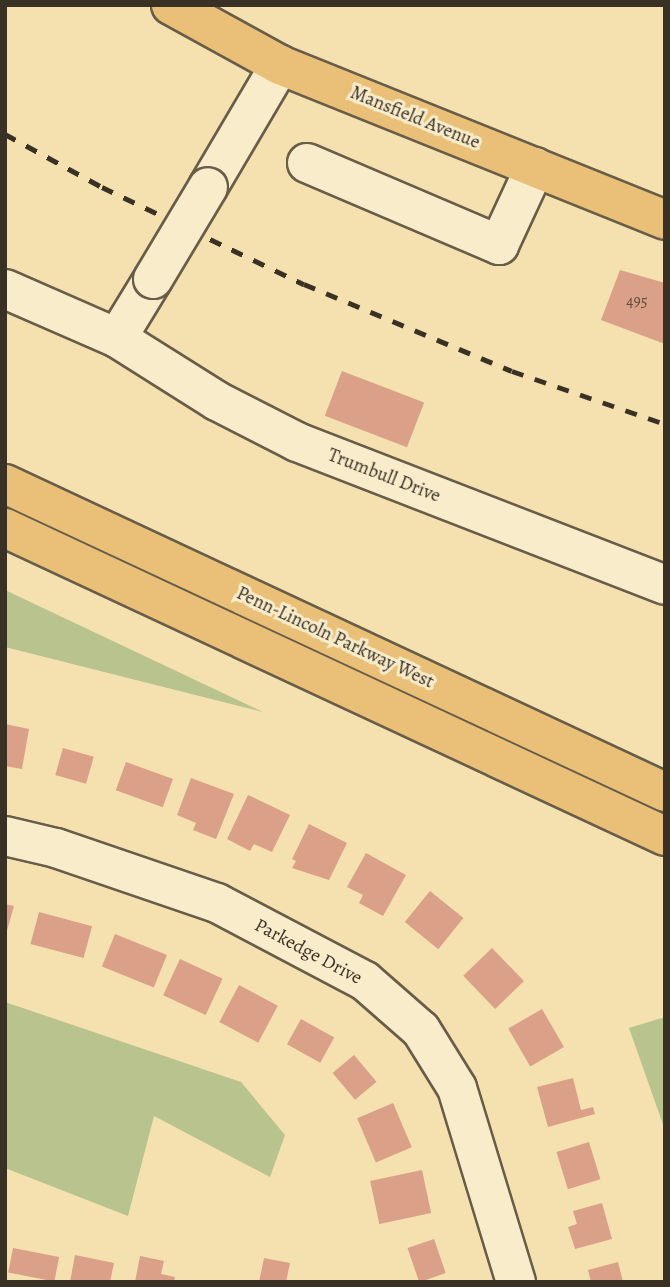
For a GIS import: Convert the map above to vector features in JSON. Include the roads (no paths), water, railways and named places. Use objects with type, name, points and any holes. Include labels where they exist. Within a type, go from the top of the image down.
[{"type":"main road","name":"Mansfield Avenue","points":[[171,5],[232,43],[281,65],[665,220]]},
{"type":"main road","name":"Penn-Lincoln Parkway West","points":[[5,484],[665,792]]},
{"type":"main road","name":"Penn-Lincoln Parkway West","points":[[5,528],[665,836]]},
{"type":"street","points":[[117,338],[281,65]]},
{"type":"street","points":[[307,163],[499,245],[535,167]]},
{"type":"street","name":"Trumbull Drive","points":[[5,289],[117,338],[217,401],[297,442],[665,585]]},
{"type":"street","name":"Parkedge Drive","points":[[5,836],[56,848],[217,903],[365,981],[421,1030],[457,1088],[516,1282]]},
{"type":"railway","points":[[5,134],[102,187],[304,284],[512,371],[665,424]]}]
